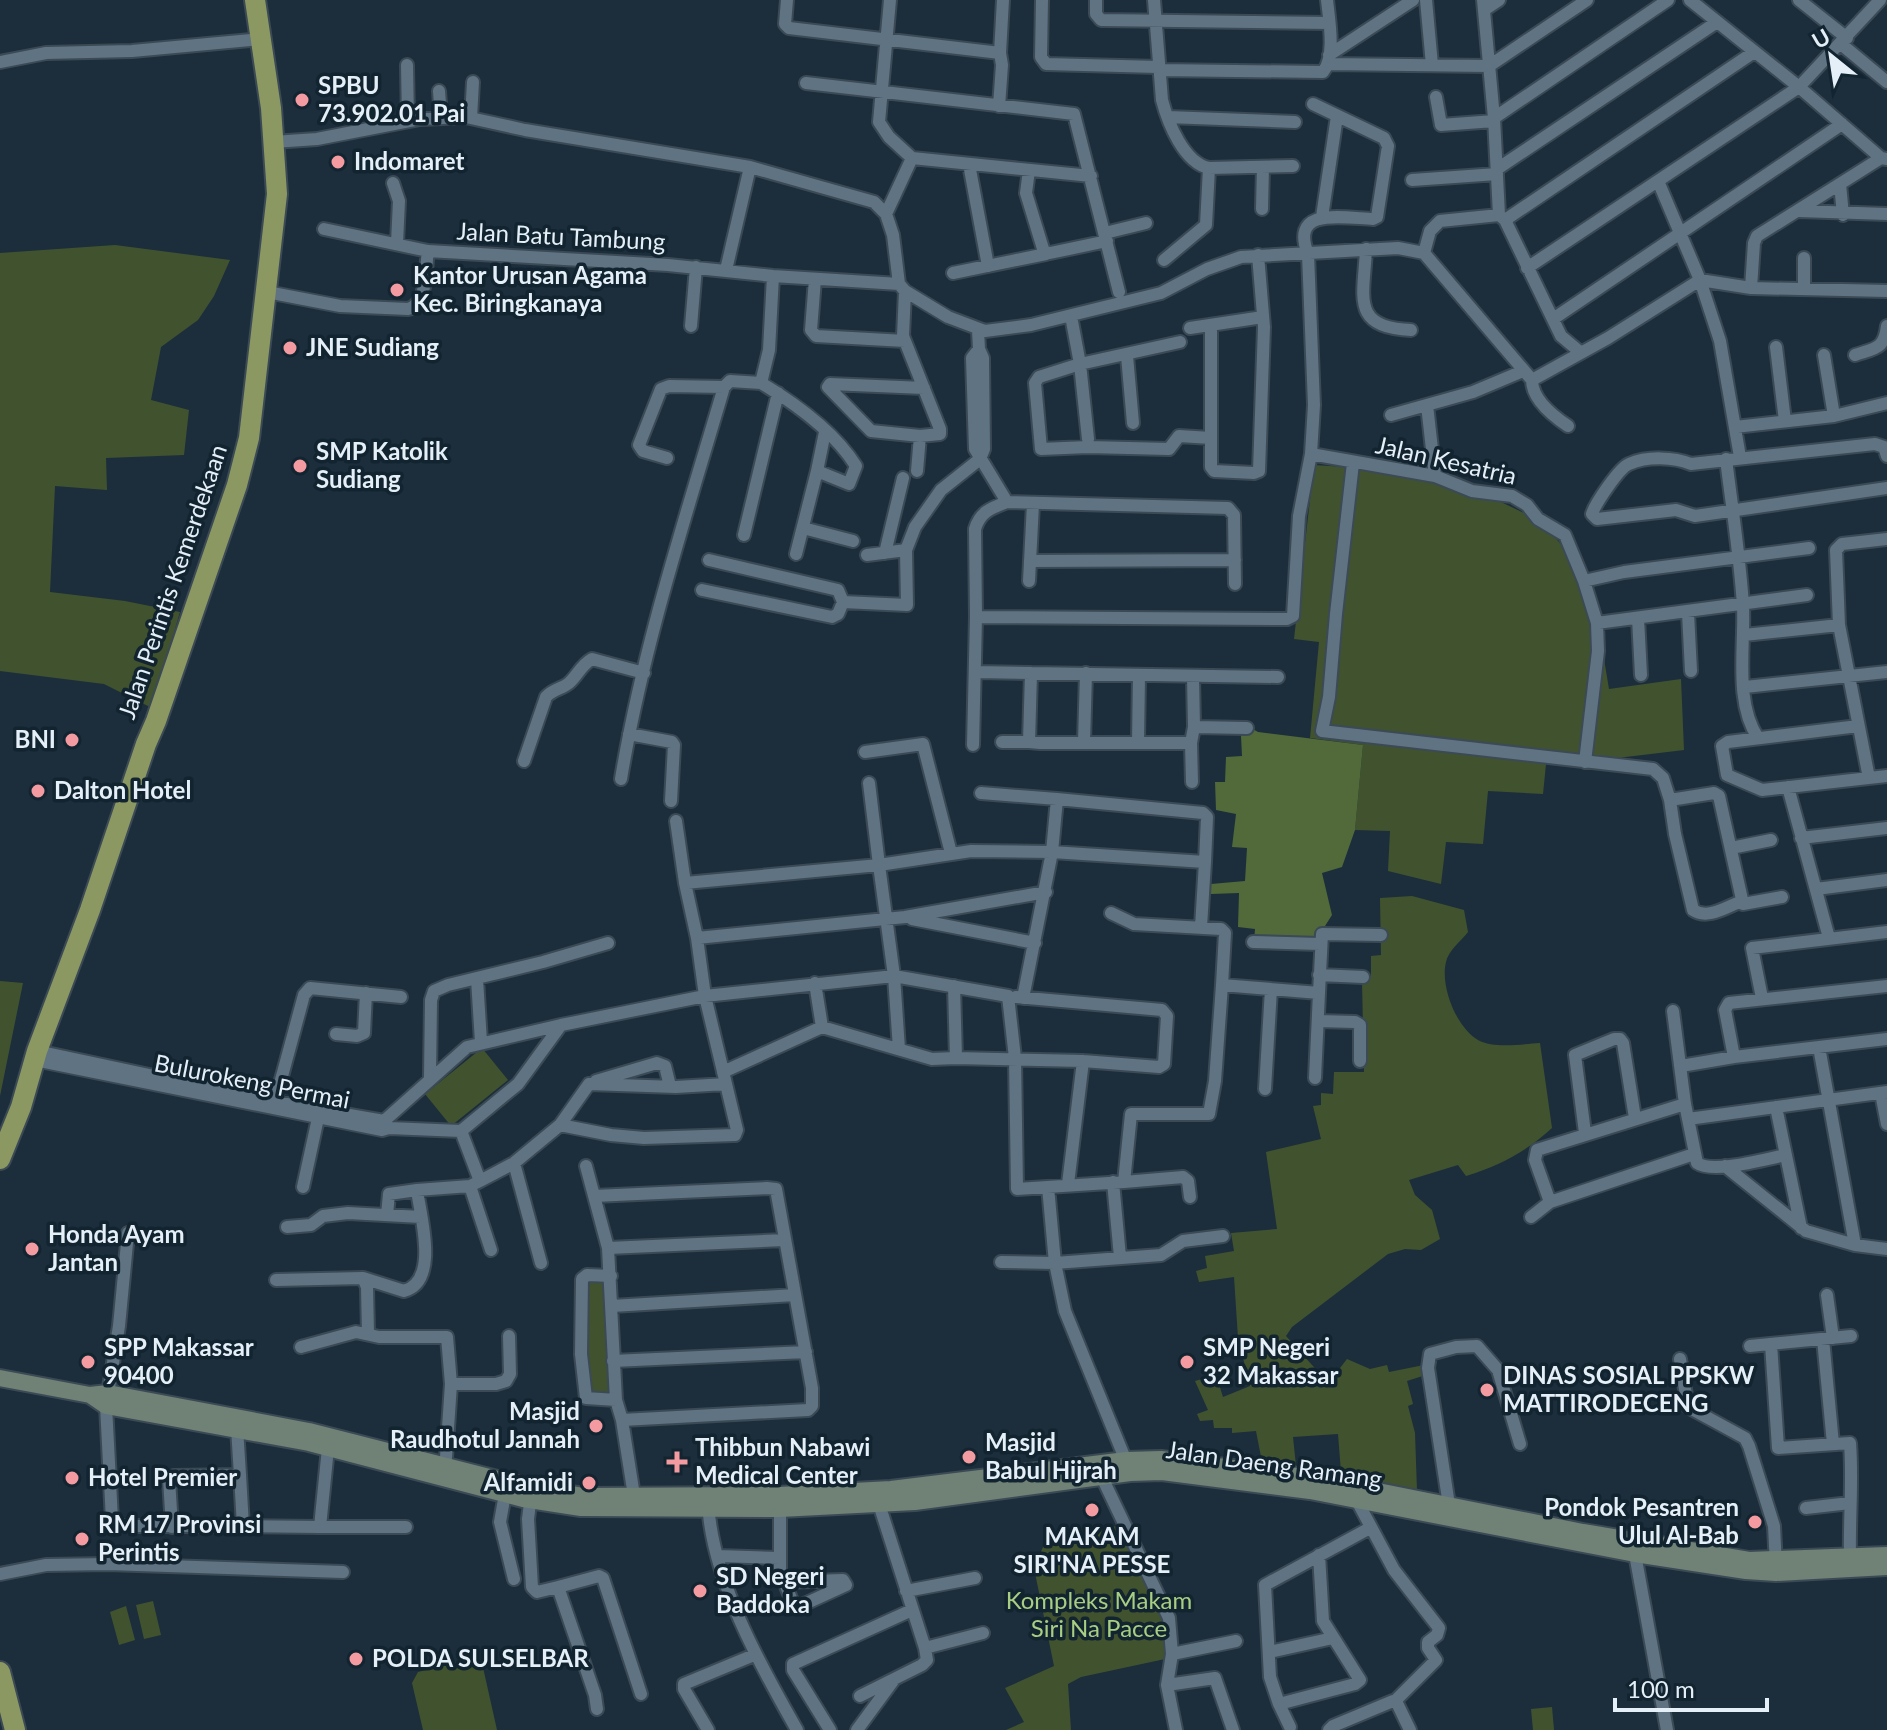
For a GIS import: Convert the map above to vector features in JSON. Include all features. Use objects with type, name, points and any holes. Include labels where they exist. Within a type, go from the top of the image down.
[{"type":"highway","name":"Jalan Perintis Kemerdekaan","points":[[0,1159],[156,721],[237,485],[249,438],[277,194],[271,108],[255,0]]},
{"type":"highway","points":[[0,1672],[15,1730]]},
{"type":"main road","name":"Jalan Daeng Ramang","points":[[0,1378],[199,1415],[309,1431],[445,1472],[532,1494]]},
{"type":"main road","name":"Jalan Daeng Ramang","points":[[199,1415],[237,1428],[445,1472],[505,1494],[780,1509],[833,1499],[914,1494],[1099,1471],[1161,1459],[1264,1478],[1449,1505],[1635,1554],[1746,1571],[1887,1555]]},
{"type":"main road","name":"Jalan Daeng Ramang","points":[[1355,1492],[1535,1529],[1776,1567],[1887,1567]]},
{"type":"main road","name":"Jalan Daeng Ramang","points":[[708,1503],[779,1495],[879,1504],[914,1494]]},
{"type":"street","points":[[787,0],[787,27],[1000,53]]},
{"type":"street","points":[[890,0],[878,114],[882,129],[912,158],[1091,176]]},
{"type":"street","points":[[999,106],[1003,0]]},
{"type":"street","points":[[1042,0],[1041,57],[1046,64],[1319,73],[1326,69],[1329,59],[1327,0]]},
{"type":"street","points":[[1096,0],[1098,19],[1329,23]]},
{"type":"street","points":[[1154,0],[1162,100],[1190,159],[1197,165],[1209,168],[1293,166]]},
{"type":"street","points":[[1329,59],[1413,0]]},
{"type":"street","points":[[1426,0],[1432,65]]},
{"type":"street","points":[[1499,0],[1483,5],[1502,217],[1561,336],[1580,352]]},
{"type":"street","points":[[1329,59],[1489,66],[1587,0]]},
{"type":"street","points":[[1436,97],[1441,125],[1494,119],[1668,0]]},
{"type":"street","points":[[1690,0],[1884,159],[1755,238],[1751,288]]},
{"type":"street","points":[[1799,0],[1887,82]]},
{"type":"street","points":[[1527,268],[1799,87],[1878,1]]},
{"type":"street","points":[[1412,180],[1497,171],[1717,22]]},
{"type":"street","points":[[0,62],[46,53],[132,51],[261,39]]},
{"type":"street","points":[[1424,253],[1430,231],[1440,221],[1502,217],[1754,52]]},
{"type":"street","points":[[407,65],[408,121]]},
{"type":"street","points":[[471,118],[473,82]]},
{"type":"street","points":[[806,83],[1074,114],[1119,292]]},
{"type":"street","points":[[439,91],[441,118]]},
{"type":"street","points":[[976,617],[1290,618],[1294,612],[1299,516],[1311,454],[1314,374],[1308,254],[1302,237],[1313,221],[1322,217],[1375,218],[1388,146],[1384,138],[1313,104]]},
{"type":"street","points":[[1322,217],[1337,116]]},
{"type":"street","points":[[1168,117],[1295,122]]},
{"type":"street","points":[[273,142],[317,139],[408,121],[471,118],[525,130],[750,167],[868,200],[880,206],[886,214],[902,288],[902,332],[924,388],[940,432],[936,436],[920,436],[868,430],[828,386],[924,388]]},
{"type":"street","points":[[1553,319],[1842,124]]},
{"type":"street","points":[[886,214],[912,158]]},
{"type":"street","points":[[969,164],[988,266]]},
{"type":"street","points":[[726,270],[750,167]]},
{"type":"street","points":[[1262,209],[1263,167]]},
{"type":"street","points":[[1164,260],[1206,225],[1209,168]]},
{"type":"street","points":[[1029,170],[1026,193],[1041,248],[1046,254]]},
{"type":"street","points":[[1658,181],[1700,280],[1723,350],[1735,427],[1732,509],[1743,604],[1744,635],[1741,647],[1747,718],[1758,738]]},
{"type":"street","points":[[393,183],[400,210],[397,243]]},
{"type":"street","points":[[1840,184],[1843,215]]},
{"type":"street","points":[[1799,211],[1843,215],[1887,214]]},
{"type":"street","points":[[953,273],[1046,254],[1146,223]]},
{"type":"street","points":[[324,229],[428,251]]},
{"type":"street","points":[[902,288],[948,317],[978,330],[999,330],[1161,293],[1216,265],[1258,255],[1398,248],[1424,253],[1528,376],[1537,396],[1555,418],[1568,426]]},
{"type":"street","points":[[1366,249],[1363,301],[1370,318],[1375,324],[1393,330],[1411,330]]},
{"type":"street","name":"Jalan Batu Tambung","points":[[267,292],[340,306],[408,309],[415,307],[421,299],[428,251],[696,267],[902,288]]},
{"type":"street","points":[[1211,326],[1212,470],[1246,474],[1259,471],[1263,317],[1258,255]]},
{"type":"street","points":[[1804,258],[1804,289]]},
{"type":"street","points":[[691,326],[696,267]]},
{"type":"street","points":[[761,383],[769,350],[773,276]]},
{"type":"street","points":[[815,279],[811,330],[816,336],[905,341]]},
{"type":"street","points":[[1391,415],[1528,376],[1608,338],[1700,280],[1751,288],[1887,291]]},
{"type":"street","points":[[1071,316],[1088,439]]},
{"type":"street","points":[[1190,328],[1263,317]]},
{"type":"street","points":[[1855,355],[1882,345],[1887,326]]},
{"type":"street","points":[[843,602],[907,605],[906,550],[915,527],[941,490],[980,459],[984,449],[983,358],[978,330]]},
{"type":"street","points":[[1180,342],[1080,364],[1036,379],[1041,449],[1169,449],[1179,436],[1211,438]]},
{"type":"street","points":[[1776,347],[1785,421]]},
{"type":"street","points":[[1824,355],[1834,416]]},
{"type":"street","points":[[1127,356],[1133,423]]},
{"type":"street","points":[[621,779],[629,734],[672,565],[724,387],[730,381],[761,383],[778,393],[804,412],[845,451],[856,468],[852,482],[847,484],[817,471]]},
{"type":"street","points":[[667,458],[643,451],[639,445],[661,389],[669,386],[724,387]]},
{"type":"street","points":[[744,535],[778,393]]},
{"type":"street","points":[[1735,427],[1834,416],[1887,403]]},
{"type":"street","points":[[1427,405],[1435,476]]},
{"type":"street","points":[[796,554],[825,432]]},
{"type":"street","points":[[917,471],[920,436]]},
{"type":"street","points":[[1887,456],[1883,445],[1875,444],[1691,464],[1674,458],[1629,464],[1592,514],[1597,519],[1676,510],[1695,516],[1887,488]]},
{"type":"street","name":"Jalan Kesatria","points":[[1311,454],[1435,476],[1472,491],[1503,494],[1521,500],[1538,519],[1567,537],[1597,623],[1598,651],[1585,762]]},
{"type":"street","points":[[980,459],[1007,502]]},
{"type":"street","points":[[1353,463],[1329,697],[1322,731],[1658,771],[1670,800],[1693,910],[1701,914],[1711,913],[1742,901]]},
{"type":"street","points":[[885,553],[903,478]]},
{"type":"street","points":[[973,745],[975,529],[977,520],[989,509],[1007,502],[1228,508],[1234,515],[1235,584]]},
{"type":"street","points":[[1029,581],[1033,504]]},
{"type":"street","points":[[803,528],[853,541]]},
{"type":"street","points":[[1869,778],[1839,625],[1838,546],[1887,539]]},
{"type":"street","points":[[1584,581],[1634,571],[1809,548]]},
{"type":"street","points":[[867,555],[906,550]]},
{"type":"street","points":[[702,590],[832,617],[838,614],[843,602],[838,590],[709,560]]},
{"type":"street","points":[[1031,561],[1235,560]]},
{"type":"street","points":[[1597,623],[1807,595]]},
{"type":"street","points":[[1688,613],[1691,671]]},
{"type":"street","points":[[1638,618],[1641,675]]},
{"type":"street","points":[[1744,635],[1839,625]]},
{"type":"street","points":[[524,761],[546,697],[551,691],[569,684],[584,663],[592,659],[644,673]]},
{"type":"street","points":[[975,672],[1278,677]]},
{"type":"street","points":[[1745,687],[1887,672]]},
{"type":"street","points":[[1029,742],[1031,673]]},
{"type":"street","points":[[1084,742],[1086,673]]},
{"type":"street","points":[[1138,743],[1139,675]]},
{"type":"street","points":[[1192,782],[1193,676]]},
{"type":"street","points":[[1858,726],[1728,742],[1722,746],[1727,775],[1756,789],[1887,776]]},
{"type":"street","points":[[1194,727],[1247,728]]},
{"type":"street","points":[[629,734],[674,745],[671,801]]},
{"type":"street","points":[[1002,742],[1191,743]]},
{"type":"street","points":[[865,752],[923,744],[951,853]]},
{"type":"street","points":[[869,783],[894,976],[899,1049]]},
{"type":"street","points":[[1788,787],[1829,938]]},
{"type":"street","points":[[981,793],[1203,813],[1207,817],[1201,927]]},
{"type":"street","points":[[1670,800],[1718,794],[1742,901],[1746,905],[1782,897]]},
{"type":"street","points":[[1023,998],[1046,892],[1057,799]]},
{"type":"street","points":[[560,1125],[644,1138],[735,1135],[737,1130],[705,996],[676,821]]},
{"type":"street","points":[[1801,838],[1887,828]]},
{"type":"street","points":[[1731,848],[1771,840]]},
{"type":"street","points":[[685,883],[879,865],[951,853],[996,850],[1205,862]]},
{"type":"street","points":[[1816,889],[1887,880]]},
{"type":"street","points":[[697,938],[905,917],[1046,892]]},
{"type":"street","points":[[1111,913],[1134,924],[1219,928],[1225,933],[1210,1112],[1205,1115],[1131,1114],[1118,1182],[1120,1257]]},
{"type":"street","points":[[905,917],[1035,943]]},
{"type":"street","points":[[1762,998],[1752,948],[1887,932]]},
{"type":"street","points":[[1315,1078],[1321,935],[1381,935]]},
{"type":"street","points":[[1253,942],[1320,944]]},
{"type":"street","points":[[430,1077],[431,996],[439,987],[608,943]]},
{"type":"street","points":[[1319,975],[1363,977]]},
{"type":"street","points":[[401,997],[315,986],[307,990],[282,1106],[385,1126],[430,1077],[467,1047],[481,1042],[705,996],[815,983],[894,976],[1023,998],[1162,1010],[1167,1016],[1162,1066],[1015,1058],[932,1059],[822,1027],[724,1078],[670,1086],[589,1084]]},
{"type":"street","points":[[477,979],[481,1042]]},
{"type":"street","points":[[815,983],[822,1027]]},
{"type":"street","points":[[1222,985],[1319,993]]},
{"type":"street","points":[[954,986],[956,1058]]},
{"type":"street","points":[[1734,1057],[1726,1007],[1729,1003],[1887,986]]},
{"type":"street","points":[[1265,1089],[1271,989]]},
{"type":"street","points":[[336,1034],[357,1036],[364,1033],[366,993]]},
{"type":"street","points":[[1008,996],[1015,1058],[1017,1189],[1186,1178],[1190,1197]]},
{"type":"street","points":[[1673,1011],[1685,1104],[1697,1163],[1701,1166],[1725,1166],[1786,1155]]},
{"type":"street","points":[[1318,1021],[1355,1022],[1360,1025],[1360,1061]]},
{"type":"street","points":[[491,1250],[461,1131],[518,1084],[561,1025]]},
{"type":"street","points":[[1585,1133],[1575,1055],[1614,1039],[1620,1039],[1623,1043],[1635,1118]]},
{"type":"street","points":[[1681,1066],[1887,1039]]},
{"type":"street","points":[[1819,1047],[1855,1245]]},
{"type":"street","name":"Bulurokeng Permai","points":[[36,1056],[282,1106],[318,1118],[461,1131]]},
{"type":"street","points":[[1068,1184],[1083,1061]]},
{"type":"street","points":[[387,1215],[389,1194],[475,1183],[514,1163],[560,1125],[589,1084],[631,1068],[657,1063],[665,1066],[670,1086]]},
{"type":"street","points":[[1688,1119],[1884,1093],[1887,1124]]},
{"type":"street","points":[[1550,1202],[1535,1152],[1585,1133],[1685,1104]]},
{"type":"street","points":[[1776,1107],[1801,1228]]},
{"type":"street","points":[[303,1187],[318,1118]]},
{"type":"street","points":[[1531,1217],[1550,1202],[1694,1154]]},
{"type":"street","points":[[514,1163],[541,1263]]},
{"type":"street","points":[[586,1166],[608,1248],[616,1400],[635,1502]]},
{"type":"street","points":[[1725,1166],[1801,1228],[1855,1245],[1887,1249]]},
{"type":"street","points":[[1048,1187],[1055,1263],[1065,1311],[1128,1467]]},
{"type":"street","points":[[594,1196],[773,1188],[778,1193],[813,1400],[808,1410],[622,1420]]},
{"type":"street","points":[[276,1280],[363,1278],[404,1291],[410,1290],[425,1261],[426,1234],[417,1190]]},
{"type":"street","points":[[287,1227],[311,1225],[321,1217],[337,1214],[421,1217]]},
{"type":"street","points":[[128,1233],[119,1326],[107,1399],[112,1520],[119,1526],[406,1527]]},
{"type":"street","points":[[1001,1262],[1055,1263],[1161,1255],[1183,1241],[1223,1236]]},
{"type":"street","points":[[608,1248],[784,1240]]},
{"type":"street","points":[[611,1276],[587,1275],[582,1279],[581,1354],[586,1398],[616,1400]]},
{"type":"street","points":[[363,1278],[367,1287],[368,1334]]},
{"type":"street","points":[[612,1306],[795,1295]]},
{"type":"street","points":[[1827,1295],[1833,1444]]},
{"type":"street","points":[[301,1347],[356,1332],[379,1337],[446,1336],[451,1384],[445,1472]]},
{"type":"street","points":[[451,1384],[496,1384],[506,1381],[510,1374],[509,1336]]},
{"type":"street","points":[[1750,1346],[1851,1336]]},
{"type":"street","points":[[1771,1344],[1778,1448],[1850,1443],[1853,1484],[1850,1557]]},
{"type":"street","points":[[1449,1505],[1428,1368],[1430,1354],[1456,1347],[1477,1346],[1498,1370],[1520,1444]]},
{"type":"street","points":[[613,1361],[806,1352]]},
{"type":"street","points":[[1680,1359],[1688,1407],[1745,1438],[1749,1446],[1774,1526],[1776,1567]]},
{"type":"street","points":[[237,1428],[243,1526]]},
{"type":"street","points":[[320,1527],[328,1448]]},
{"type":"street","points":[[1099,1471],[1169,1618],[1172,1654],[1167,1685],[1176,1730]]},
{"type":"street","points":[[172,1527],[171,1476],[240,1475]]},
{"type":"street","points":[[1329,1730],[1395,1701],[1436,1660],[1428,1648],[1428,1642],[1437,1635],[1439,1628],[1400,1579],[1370,1528],[1355,1492]]},
{"type":"street","points":[[505,1494],[500,1522],[514,1579]]},
{"type":"street","points":[[532,1494],[528,1528],[532,1587],[537,1592],[602,1577],[641,1694]]},
{"type":"street","points":[[708,1503],[718,1556],[754,1655],[797,1730]]},
{"type":"street","points":[[1806,1508],[1850,1503]]},
{"type":"street","points":[[860,1696],[925,1663],[925,1648],[879,1504]]},
{"type":"street","points":[[780,1509],[779,1558],[783,1582]]},
{"type":"street","points":[[1290,1727],[1270,1683],[1265,1585],[1370,1528]]},
{"type":"street","points":[[1635,1554],[1667,1730]]},
{"type":"street","points":[[1279,1704],[1359,1682],[1360,1677],[1323,1621],[1319,1555]]},
{"type":"street","points":[[718,1556],[779,1558]]},
{"type":"street","points":[[0,1574],[46,1565],[108,1564],[343,1572]]},
{"type":"street","points":[[906,1591],[975,1578]]},
{"type":"street","points":[[558,1587],[597,1709]]},
{"type":"street","points":[[830,1730],[793,1670],[793,1664],[912,1610]]},
{"type":"street","points":[[925,1648],[983,1633]]},
{"type":"street","points":[[1270,1652],[1333,1638]]},
{"type":"street","points":[[1172,1654],[1236,1641]]},
{"type":"street","points":[[708,1730],[684,1684],[754,1655]]},
{"type":"street","points":[[1167,1685],[1215,1678],[1233,1730]]},
{"type":"street","points":[[857,1730],[894,1680]]},
{"type":"street","points":[[1395,1701],[1410,1730]]},
{"type":"green space","points":[[115,245],[230,260],[214,296],[198,320],[161,347],[151,400],[189,410],[184,455],[106,458],[107,490],[55,486],[50,592],[125,601],[180,612],[152,708],[104,684],[0,671],[0,253]]},
{"type":"green space","points":[[1314,465],[1391,470],[1465,485],[1541,521],[1577,563],[1597,617],[1609,689],[1681,679],[1684,750],[1609,759],[1587,768],[1546,764],[1543,794],[1488,791],[1483,844],[1446,842],[1441,884],[1388,871],[1390,831],[1355,830],[1363,745],[1310,738],[1319,642],[1294,639]]},
{"type":"green space","points":[[1251,728],[1258,732],[1363,745],[1355,830],[1342,867],[1322,873],[1332,915],[1325,926],[1317,929],[1314,943],[1254,942],[1255,929],[1238,927],[1239,893],[1211,894],[1211,884],[1245,881],[1247,848],[1232,847],[1236,814],[1216,810],[1215,782],[1225,782],[1226,757],[1242,756],[1241,736]]},
{"type":"green space","points":[[1412,896],[1464,910],[1468,932],[1446,962],[1445,982],[1452,1005],[1463,1026],[1478,1040],[1500,1045],[1540,1043],[1552,1128],[1522,1151],[1479,1172],[1466,1176],[1458,1165],[1409,1180],[1415,1195],[1432,1210],[1440,1239],[1421,1250],[1405,1249],[1388,1254],[1292,1327],[1286,1336],[1321,1375],[1340,1368],[1347,1359],[1370,1369],[1387,1365],[1389,1372],[1429,1364],[1432,1373],[1407,1381],[1413,1404],[1408,1406],[1415,1433],[1417,1491],[1341,1472],[1338,1434],[1293,1437],[1296,1466],[1262,1462],[1256,1431],[1232,1433],[1232,1428],[1214,1428],[1213,1420],[1200,1421],[1197,1414],[1208,1410],[1195,1381],[1216,1375],[1223,1397],[1250,1386],[1238,1338],[1234,1277],[1199,1282],[1196,1271],[1207,1268],[1205,1256],[1234,1251],[1231,1233],[1277,1229],[1266,1152],[1321,1139],[1313,1106],[1321,1105],[1321,1093],[1333,1094],[1334,1072],[1364,1072],[1362,982],[1371,976],[1371,956],[1381,955],[1380,898]]},
{"type":"green space","points":[[0,981],[23,983],[0,1096]]},
{"type":"green space","points":[[482,1048],[508,1080],[451,1126],[425,1094]]},
{"type":"green space","points":[[609,1278],[612,1397],[587,1394],[585,1279]]},
{"type":"green space","name":"Kompleks Makam Siri Na Pacce","points":[[1119,1526],[1167,1626],[1165,1659],[1081,1677],[1068,1684],[1071,1730],[1006,1730],[1024,1722],[1005,1688],[1054,1666],[1034,1568],[1049,1533]]},
{"type":"green space","points":[[153,1601],[161,1635],[144,1639],[136,1605]]},
{"type":"green space","points":[[126,1606],[135,1640],[119,1645],[110,1612]]},
{"type":"green space","points":[[473,1658],[482,1663],[497,1730],[423,1730],[412,1683],[418,1672]]},
{"type":"green space","points":[[1552,1707],[1554,1730],[1533,1730],[1531,1709]]},
{"type":"place","name":"SPBU 73.902.01 Pai","points":[[302,100]]},
{"type":"place","name":"Indomaret","points":[[338,162]]},
{"type":"place","name":"Kantor Urusan Agama Kec. Biringkanaya","points":[[397,290]]},
{"type":"place","name":"JNE Sudiang","points":[[290,348]]},
{"type":"place","name":"SMP Katolik Sudiang","points":[[300,466]]},
{"type":"place","name":"BNI","points":[[72,740]]},
{"type":"place","name":"Dalton Hotel","points":[[38,791]]},
{"type":"place","name":"Honda Ayam Jantan","points":[[32,1249]]},
{"type":"place","name":"SPP Makassar 90400","points":[[88,1362]]},
{"type":"place","name":"SMP Negeri 32 Makassar","points":[[1187,1362]]},
{"type":"place","name":"DINAS SOSIAL PPSKW MATTIRODECENG","points":[[1487,1390]]},
{"type":"place","name":"Masjid Raudhotul Jannah","points":[[596,1426]]},
{"type":"place","name":"Masjid Babul Hijrah","points":[[969,1457]]},
{"type":"place","name":"Thibbun Nabawi Medical Center","points":[[677,1462]]},
{"type":"place","name":"Hotel Premier","points":[[72,1478]]},
{"type":"place","name":"Alfamidi","points":[[589,1483]]},
{"type":"place","name":"MAKAM SIRI'NA PESSE","points":[[1092,1510]]},
{"type":"place","name":"Pondok Pesantren Ulul Al-Bab","points":[[1755,1522]]},
{"type":"place","name":"RM 17 Provinsi Perintis","points":[[82,1539]]},
{"type":"place","name":"SD Negeri Baddoka","points":[[700,1591]]},
{"type":"place","name":"POLDA SULSELBAR","points":[[356,1659]]}]
